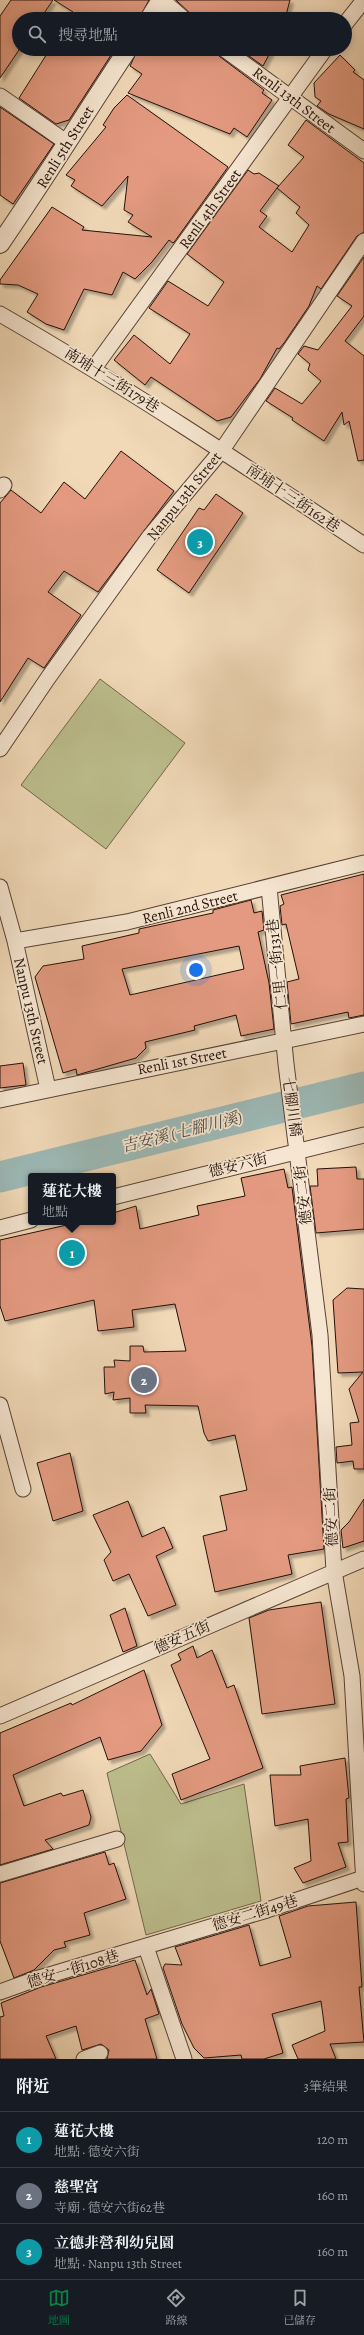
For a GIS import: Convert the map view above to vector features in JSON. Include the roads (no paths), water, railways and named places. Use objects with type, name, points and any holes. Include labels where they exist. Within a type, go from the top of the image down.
[{"type":"street","points":[[154,12],[162,0],[176,12]]},
{"type":"street","points":[[352,15],[364,0]]},
{"type":"street","name":"Renli 5th Street","points":[[0,244],[47,177],[66,142],[123,56]]},
{"type":"street","name":"Renli 13th Street","points":[[233,56],[364,151]]},
{"type":"street","name":"Renli 4th Street","points":[[94,368],[321,56]]},
{"type":"street","points":[[0,96],[66,142]]},
{"type":"street","name":"Nanpu 13th Street","points":[[0,749],[48,678],[150,536],[222,450],[364,241]]},
{"type":"street","name":"南埔十三街179巷","points":[[0,314],[94,368],[222,450]]},
{"type":"street","name":"南埔十三街162巷","points":[[222,450],[364,545]]},
{"type":"street","name":"Renli 2nd Street","points":[[15,941],[127,922],[364,863]]},
{"type":"street","name":"Nanpu 13th Street","points":[[0,887],[15,941],[48,1089]]},
{"type":"street","name":"仁里一街131巷","points":[[269,887],[285,1041],[286,1064]]},
{"type":"street","name":"Renli 1st Street","points":[[0,1100],[364,1024]]},
{"type":"street","name":"七腳川橋","points":[[286,1064],[298,1150]]},
{"type":"street","name":"德安六街","points":[[116,1196],[364,1134]]},
{"type":"street","name":"德安二街","points":[[298,1150],[320,1335],[334,1571],[358,1676],[364,1881]]},
{"type":"street","points":[[0,1228],[28,1221]]},
{"type":"street","points":[[0,1405],[22,1489]]},
{"type":"street","name":"德安五街","points":[[0,1716],[364,1558]]},
{"type":"street","points":[[0,1874],[117,1839]]},
{"type":"street","name":"德安二街49巷","points":[[146,1946],[364,1881]]},
{"type":"street","points":[[146,1946],[184,2059]]},
{"type":"street","name":"德安一街108巷","points":[[0,1992],[36,1979],[146,1946]]},
{"type":"street","points":[[84,2059],[100,2054]]},
{"type":"waterway","name":"吉安溪 (七腳川溪)","points":[[0,1177],[364,1087]]},
{"type":"place","name":"立德非營利幼兒園","points":[[200,542]]},
{"type":"place","name":"蓮花大樓","points":[[72,1253]]},
{"type":"place","name":"慈聖宮","points":[[144,1380]]}]
